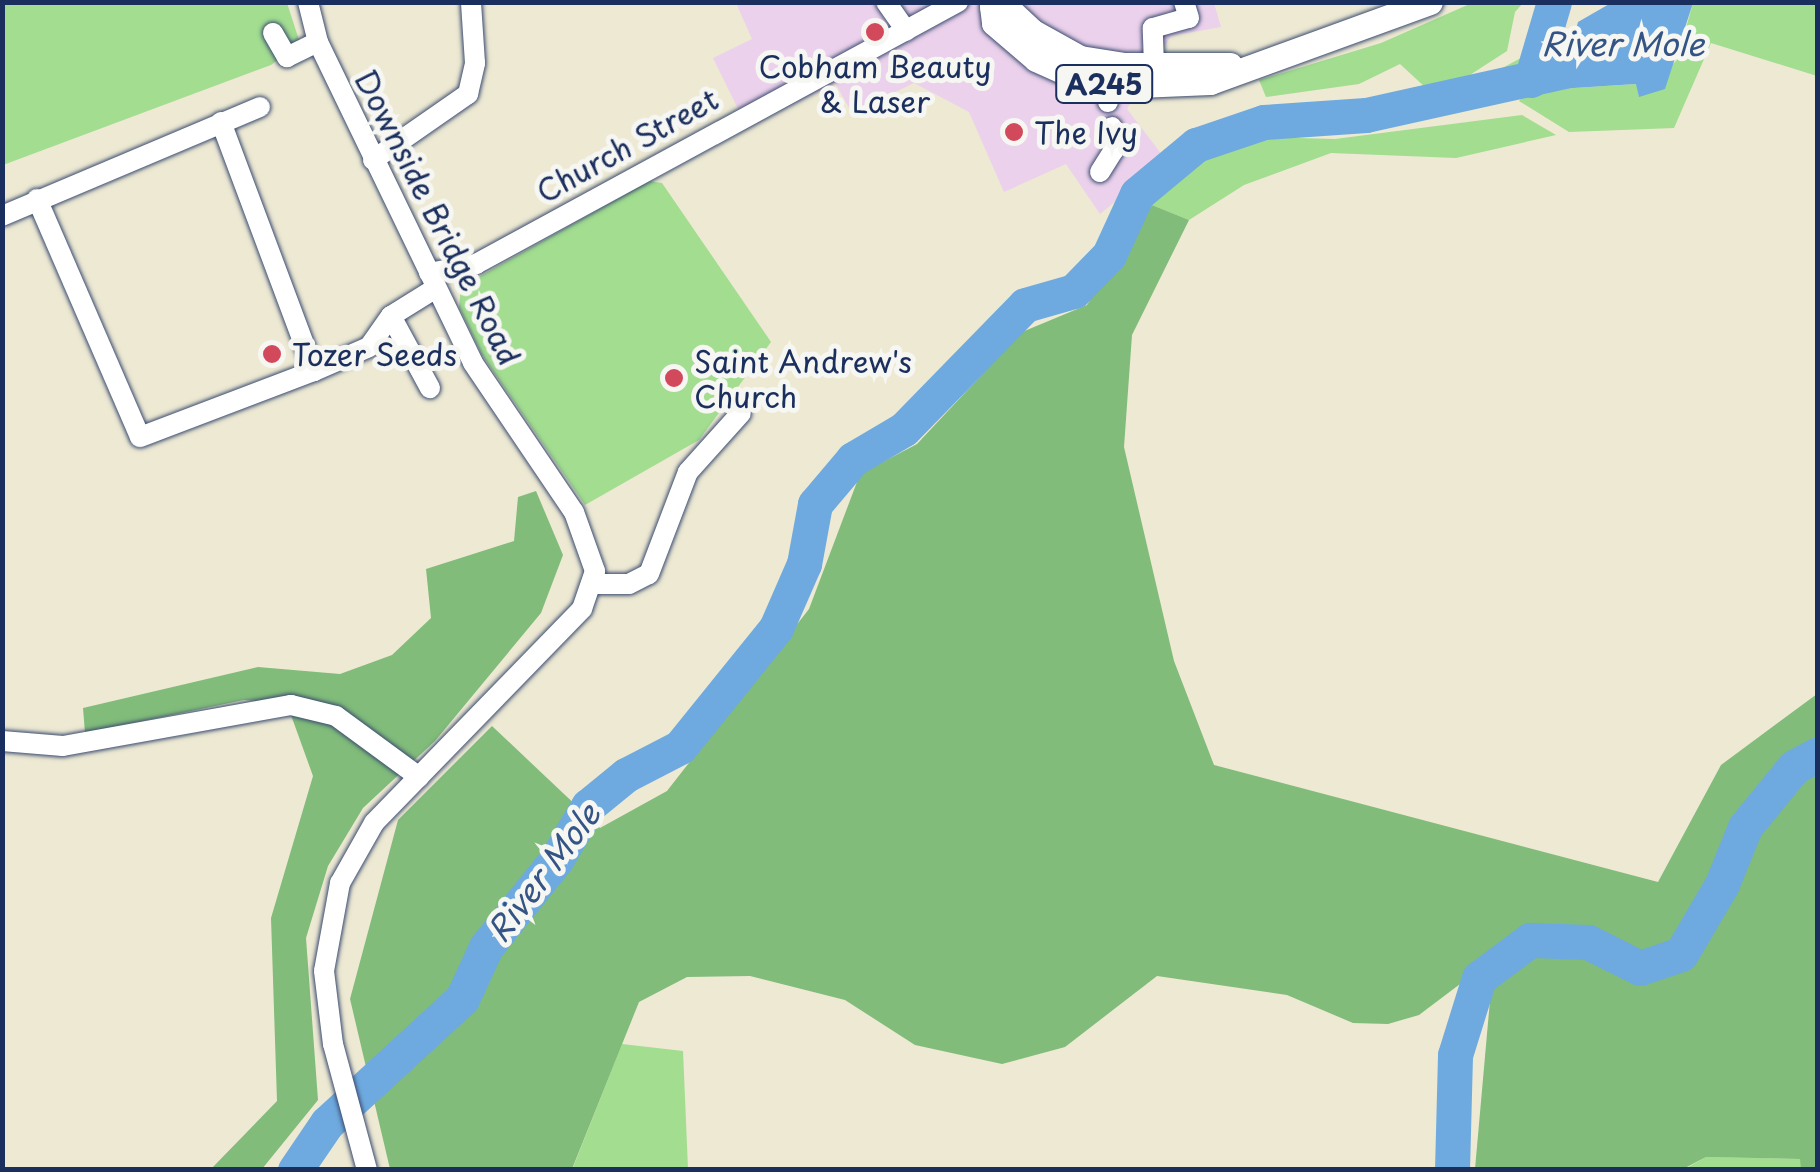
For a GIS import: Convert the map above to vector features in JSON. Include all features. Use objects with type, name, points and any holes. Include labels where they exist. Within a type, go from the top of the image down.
[{"type":"main road","name":"A245","points":[[1247,65],[1154,66],[1080,58],[1034,32],[1006,7],[991,4],[994,24],[1021,49],[1107,93],[1210,82],[1247,65],[1430,2]]},
{"type":"street","name":"Downside Bridge Road","points":[[308,2],[318,42],[473,362],[574,512],[593,559],[593,584]]},
{"type":"street","points":[[373,160],[468,94],[475,64],[471,2]]},
{"type":"street","points":[[886,2],[906,31]]},
{"type":"street","name":"Church Street","points":[[37,199],[140,437],[369,347],[390,316],[433,280],[476,264],[958,2]]},
{"type":"street","points":[[1154,66],[1153,28],[1190,18],[1184,2]]},
{"type":"street","points":[[272,34],[287,57],[318,42]]},
{"type":"street","points":[[2,216],[260,107]]},
{"type":"street","points":[[222,122],[314,371]]},
{"type":"street","points":[[1100,172],[1114,150],[1112,128]]},
{"type":"street","points":[[390,316],[430,388]]},
{"type":"street","points":[[367,1170],[328,1008],[325,943],[340,883],[363,838],[570,623],[593,584],[629,584],[648,574],[688,472],[742,413]]},
{"type":"street","points":[[2,740],[64,746],[291,705],[336,716],[419,776]]},
{"type":"shaded area","points":[[736,3],[1214,3],[1221,27],[1171,36],[1127,109],[1166,160],[1100,214],[1066,164],[1004,192],[969,112],[914,83],[852,113],[835,83],[747,127],[713,58],[752,39]]},
{"type":"green space","points":[[3,3],[287,3],[300,43],[271,65],[3,165]]},
{"type":"green space","points":[[1472,3],[1523,3],[1515,12],[1507,51],[1459,82],[1451,96],[1438,99],[1400,64],[1359,84],[1266,97],[1259,80],[1381,43]]},
{"type":"green space","points":[[1693,3],[1817,3],[1817,76],[1711,43],[1674,128],[1569,132],[1519,101],[1527,91],[1637,84],[1639,96],[1677,60]]},
{"type":"green space","points":[[1534,51],[1528,86],[1482,98],[1478,93],[1495,72]]},
{"type":"green space","points":[[1522,115],[1556,135],[1456,158],[1331,153],[1244,185],[1189,220],[1152,205],[1169,181],[1216,153],[1265,137],[1335,139]]},
{"type":"green space","points":[[649,181],[662,183],[771,342],[699,440],[585,505],[482,355],[459,307],[461,287]]},
{"type":"green space","points":[[1152,205],[1189,220],[1132,335],[1124,447],[1174,661],[1214,765],[1658,882],[1721,765],[1817,694],[1817,1169],[1801,1169],[1800,1159],[1706,1157],[1683,1169],[1475,1169],[1491,989],[1468,978],[1419,1015],[1388,1024],[1353,1023],[1287,995],[1157,976],[1065,1047],[1002,1064],[915,1045],[845,1000],[750,976],[687,977],[639,1002],[572,1169],[390,1169],[350,999],[398,820],[492,726],[600,828],[667,791],[809,609],[860,474],[917,444],[1022,332],[1087,305]]},
{"type":"green space","points":[[536,491],[563,555],[541,613],[435,741],[363,808],[328,866],[306,938],[318,1100],[262,1169],[211,1169],[277,1101],[271,918],[313,776],[287,704],[244,700],[85,733],[83,708],[258,667],[340,674],[392,655],[431,618],[426,569],[514,541],[518,497]]},
{"type":"green space","points":[[622,1044],[683,1051],[688,1169],[572,1170]]},
{"type":"green space","points":[[1706,1157],[1801,1159],[1801,1169],[1683,1170]]},
{"type":"water","name":"River Mole","points":[[1611,3],[1693,3],[1665,89],[1639,97],[1636,84],[1527,91],[1525,43],[1570,51],[1578,22]]},
{"type":"waterway","points":[[1531,80],[1554,2]]},
{"type":"waterway","name":"River Mole","points":[[295,1170],[327,1123],[462,999],[486,947],[556,860],[588,806],[626,775],[680,747],[776,628],[804,564],[815,504],[853,459],[904,429],[1025,305],[1074,291],[1109,255],[1137,194],[1196,145],[1264,122],[1366,115],[1569,70]]},
{"type":"waterway","name":"River Mole","points":[[1452,1170],[1455,1055],[1479,978],[1530,940],[1588,942],[1640,968],[1681,954],[1722,884],[1745,827],[1794,767],[1818,754]]},
{"type":"place","name":"Cobham Beauty & Laser","points":[[875,32]]},
{"type":"place","name":"The Ivy","points":[[1014,132]]},
{"type":"place","name":"Tozer Seeds","points":[[272,354]]},
{"type":"place","name":"Saint Andrew's Church","points":[[674,378]]}]
